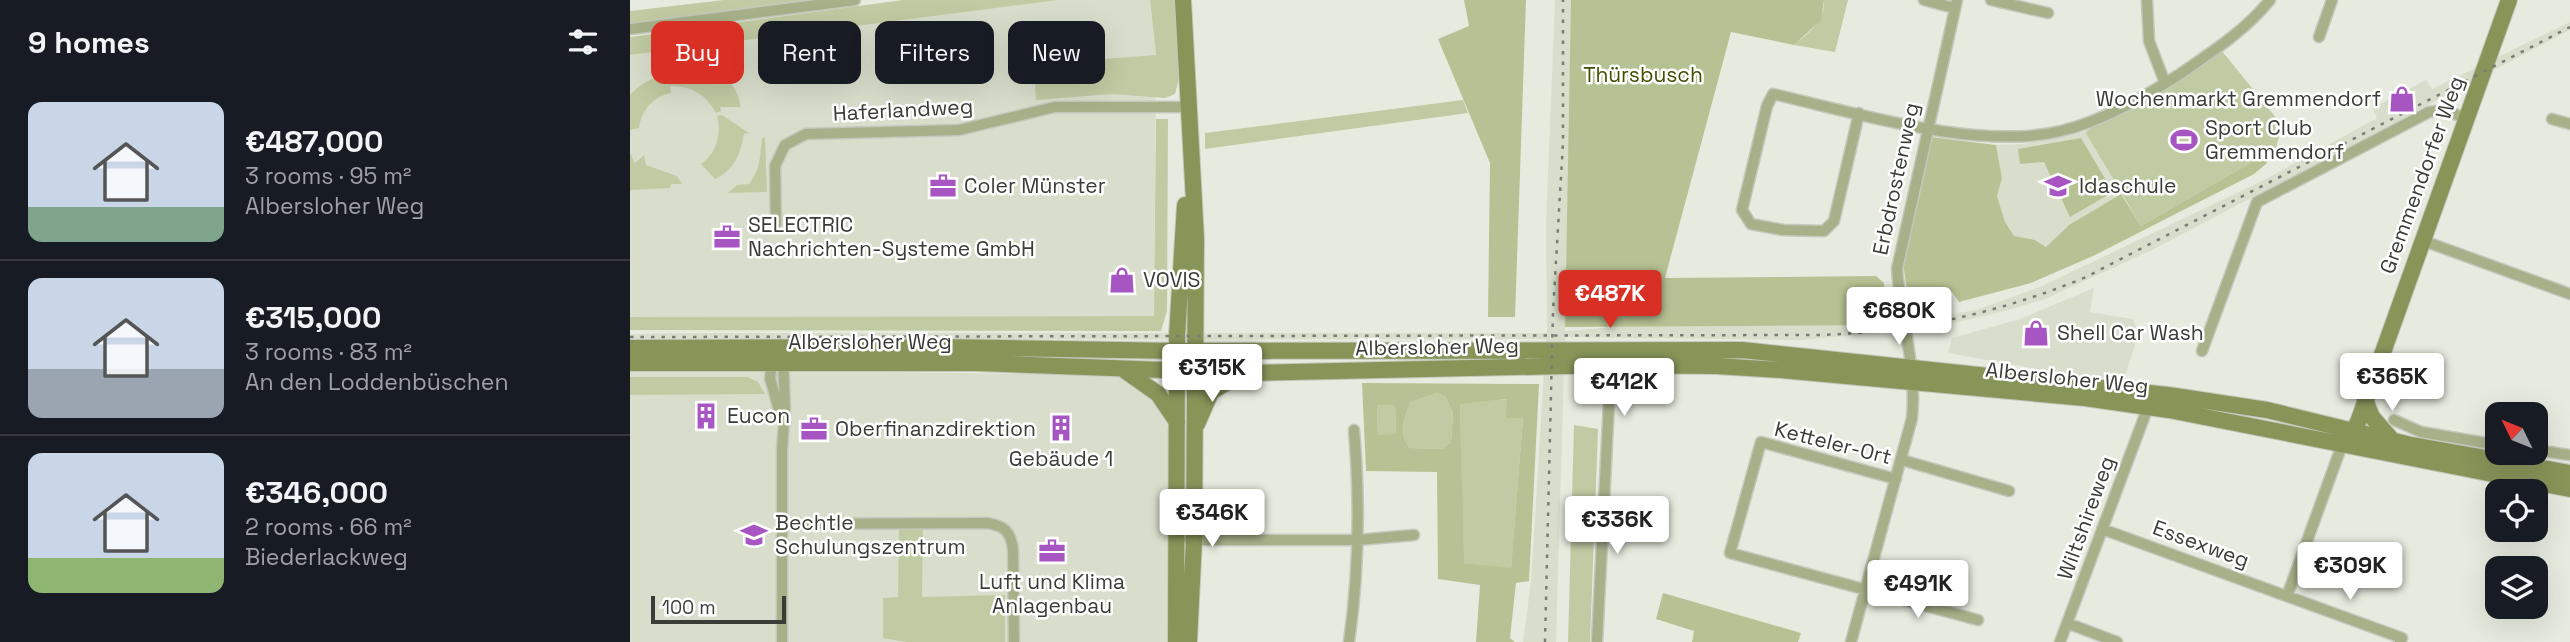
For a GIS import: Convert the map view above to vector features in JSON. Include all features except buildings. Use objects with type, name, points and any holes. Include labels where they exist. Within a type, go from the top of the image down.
[{"type":"main road","points":[[1176,642],[1177,351],[1189,161],[1184,0]]},
{"type":"main road","name":"Gremmendorfer Weg","points":[[2342,445],[2375,366],[2509,0]]},
{"type":"main road","points":[[1189,161],[1194,180],[1195,226],[1194,540],[1189,642]]},
{"type":"main road","name":"Albersloher Weg","points":[[630,348],[1742,350],[2148,407],[2570,489]]},
{"type":"main road","name":"Albersloher Weg","points":[[630,363],[976,363],[1245,373],[1611,365],[1716,366],[1913,375],[2168,395],[2256,408],[2393,441],[2416,438],[2570,473]]},
{"type":"main road","name":"Gremmendorfer Weg","points":[[2348,429],[2365,400],[2375,366]]},
{"type":"main road","points":[[1122,369],[1158,394],[1178,424]]},
{"type":"main road","points":[[1194,437],[1211,392],[1232,377],[1245,373]]},
{"type":"main road","points":[[2365,400],[2372,417],[2393,441]]},
{"type":"street","points":[[630,29],[855,0]]},
{"type":"street","points":[[1924,0],[1956,4]]},
{"type":"street","points":[[1991,0],[2048,13]]},
{"type":"street","points":[[2147,0],[2149,41],[2165,83]]},
{"type":"street","points":[[1859,113],[1834,221],[1824,231],[1783,230],[1751,224],[1742,210],[1766,106],[1773,94],[1926,127],[2010,138],[2060,131],[2115,111],[2165,83],[2221,46],[2270,0]]},
{"type":"street","points":[[2319,37],[2332,0]]},
{"type":"street","name":"Erbdrostenweg","points":[[1851,642],[1912,418],[1913,375],[1900,310],[1897,269],[1926,127],[1956,4]]},
{"type":"street","name":"Haferlandweg","points":[[776,223],[775,166],[785,145],[806,134],[959,130],[1055,107],[1188,107]]},
{"type":"street","points":[[2203,351],[2256,202],[2429,112],[2446,110],[2466,119]]},
{"type":"street","points":[[2552,119],[2570,124]]},
{"type":"street","points":[[2421,240],[2570,294]]},
{"type":"street","points":[[780,347],[778,364],[782,422],[782,642]]},
{"type":"street","points":[[1597,642],[1612,349]]},
{"type":"street","name":"Wiltshireweg","points":[[2060,642],[2148,407]]},
{"type":"street","name":"Albersloher Weg","points":[[2394,420],[2416,438],[2485,443]]},
{"type":"street","points":[[1349,642],[1356,596],[1354,430]]},
{"type":"street","name":"Ketteler-Ort","points":[[1866,590],[1730,553],[1761,442],[1896,479]]},
{"type":"street","points":[[2287,596],[2342,445]]},
{"type":"street","points":[[2548,452],[2570,455]]},
{"type":"street","points":[[1902,460],[2009,491]]},
{"type":"street","points":[[782,524],[974,523],[1001,526],[1010,534],[1013,550],[1014,642]]},
{"type":"street","name":"Essexweg","points":[[2102,529],[2378,629],[2401,640]]},
{"type":"street","points":[[1177,539],[1357,540],[1414,535]]},
{"type":"street","points":[[1866,590],[1978,620]]},
{"type":"street","points":[[2067,623],[2117,642]]},
{"type":"street","points":[[2374,642],[2378,629]]},
{"type":"shaded area","points":[[1059,0],[1150,0],[1156,55],[1154,316],[630,317],[630,55],[651,52],[651,84],[744,84],[744,40],[758,39],[758,84],[861,84],[861,25],[875,24],[875,84],[994,84],[994,21],[895,21]]},
{"type":"shaded area","points":[[1555,0],[1571,0],[1572,3],[1565,331],[1627,326],[1887,325],[1976,310],[2040,287],[2268,178],[2377,118],[2372,108],[2426,80],[2432,89],[2570,22],[2570,30],[2152,250],[2045,299],[1932,328],[1802,340],[1565,337],[1556,642],[1523,642],[1531,581],[1546,339],[630,340],[630,334],[689,333],[1547,333],[1546,224]]},
{"type":"shaded area","name":"Idaschule","points":[[2085,132],[2121,194],[2069,225],[2046,248],[2035,240],[2014,236],[2005,222],[1997,196],[2002,178],[1996,145],[2023,144]]},
{"type":"shaded area","points":[[2094,288],[2090,312],[2133,319],[2136,327],[2135,346],[2124,378],[2087,378],[1948,353],[1952,338],[2020,319]]},
{"type":"shaded area","points":[[630,369],[1118,375],[1159,403],[1172,438],[1172,642],[630,642]]},
{"type":"green space","points":[[724,0],[808,0],[630,23],[630,11]]},
{"type":"green space","points":[[903,0],[1059,0],[895,21],[875,21],[875,24],[861,25],[861,21],[758,21],[758,39],[744,40],[744,22]]},
{"type":"green space","points":[[1150,0],[1177,0],[1180,74],[1175,94],[1165,98],[1112,94],[1036,100],[1035,84],[1105,84],[1105,59],[1156,55]]},
{"type":"green space","name":"Thürsbusch","points":[[1464,0],[1526,0],[1515,317],[1488,317],[1490,163],[1438,39],[1469,26]]},
{"type":"green space","name":"Thürsbusch","points":[[1571,0],[1824,0],[1821,20],[1794,45],[1731,32],[1665,278],[1876,276],[1884,283],[1887,325],[1565,327]]},
{"type":"green space","points":[[1824,0],[1848,0],[1835,52],[1794,45],[1819,20]]},
{"type":"green space","points":[[651,34],[651,52],[630,55],[630,37]]},
{"type":"green space","name":"Sport Club Gremmendorf","points":[[2222,51],[2282,125],[2276,148],[2141,226],[2085,132]]},
{"type":"green space","points":[[651,80],[651,84],[731,84],[736,90],[741,107],[720,107],[721,111],[716,113],[697,92],[670,86],[671,93],[654,101],[643,115],[639,128],[630,130],[630,95]]},
{"type":"green space","points":[[1463,100],[1468,113],[1205,149],[1205,133]]},
{"type":"green space","points":[[722,115],[749,133],[744,134],[732,166],[715,179],[701,164],[714,149],[719,130],[717,116]]},
{"type":"green space","points":[[1156,119],[1168,119],[1167,311],[1161,331],[630,330],[630,317],[1154,316]]},
{"type":"green space","points":[[1930,137],[1996,145],[2002,178],[1997,196],[2005,222],[2014,236],[2035,240],[2046,247],[2069,225],[2121,194],[2141,226],[2276,148],[2266,164],[2254,174],[2093,256],[2031,283],[1959,302],[1952,292],[1909,304],[1902,256]]},
{"type":"green space","points":[[762,138],[765,138],[767,192],[728,193],[737,185],[749,184],[753,178],[759,161]]},
{"type":"green space","points":[[2081,138],[2113,192],[2070,217],[2044,162],[2020,164],[2018,149]]},
{"type":"green space","points":[[630,153],[635,163],[644,155],[646,165],[677,176],[682,184],[671,184],[670,188],[630,190]]},
{"type":"green space","points":[[630,377],[747,377],[758,382],[765,394],[630,395]]},
{"type":"green space","points":[[1362,383],[1539,384],[1529,581],[1516,583],[1510,638],[1515,642],[1476,642],[1480,585],[1438,579],[1437,472],[1366,471]],"holes":[[[1437,393],[1445,396],[1453,413],[1451,442],[1442,449],[1410,448],[1403,431],[1404,419],[1411,402]],[[1507,399],[1506,418],[1523,418],[1511,568],[1464,563],[1460,404]],[[1377,405],[1395,405],[1396,434],[1378,435]]]},
{"type":"green space","points":[[1437,393],[1445,396],[1453,413],[1451,442],[1442,449],[1410,448],[1403,431],[1404,419],[1411,402]]},
{"type":"green space","points":[[1508,399],[1523,418],[1511,569],[1463,563],[1460,403]]},
{"type":"green space","points":[[1395,404],[1396,435],[1378,436],[1377,405]]},
{"type":"green space","points":[[1574,425],[1598,429],[1590,642],[1568,642]]},
{"type":"green space","points":[[899,529],[923,529],[922,597],[1005,595],[1005,642],[906,642],[883,638],[883,598],[898,597]]},
{"type":"green space","points":[[1663,593],[1801,633],[1798,642],[1692,642],[1694,631],[1656,619]]},
{"type":"railway","points":[[1545,642],[1553,312],[1563,143],[1563,0]]},
{"type":"railway","points":[[630,337],[1819,335],[1922,325],[2021,301],[2086,277],[2570,27]]},
{"type":"place","name":"Wochenmarkt Gremmendorf","points":[[2402,99]]},
{"type":"place","name":"Sport Club Gremmendorf","points":[[2184,140]]},
{"type":"place","name":"Coler Münster","points":[[943,186]]},
{"type":"place","name":"Idaschule","points":[[2058,186]]},
{"type":"place","name":"SELECTRIC Nachrichten-Systeme GmbH","points":[[727,237]]},
{"type":"place","name":"VOVIS","points":[[1122,280]]},
{"type":"place","name":"Shell Car Wash","points":[[2036,333]]},
{"type":"place","name":"Eucon","points":[[706,416]]},
{"type":"place","name":"Gebäude 1","points":[[1061,428]]},
{"type":"place","name":"Oberfinanzdirektion","points":[[814,429]]},
{"type":"place","name":"Bechtle Schulungszentrum","points":[[754,535]]},
{"type":"place","name":"Luft und Klima Anlagenbau","points":[[1052,551]]}]
